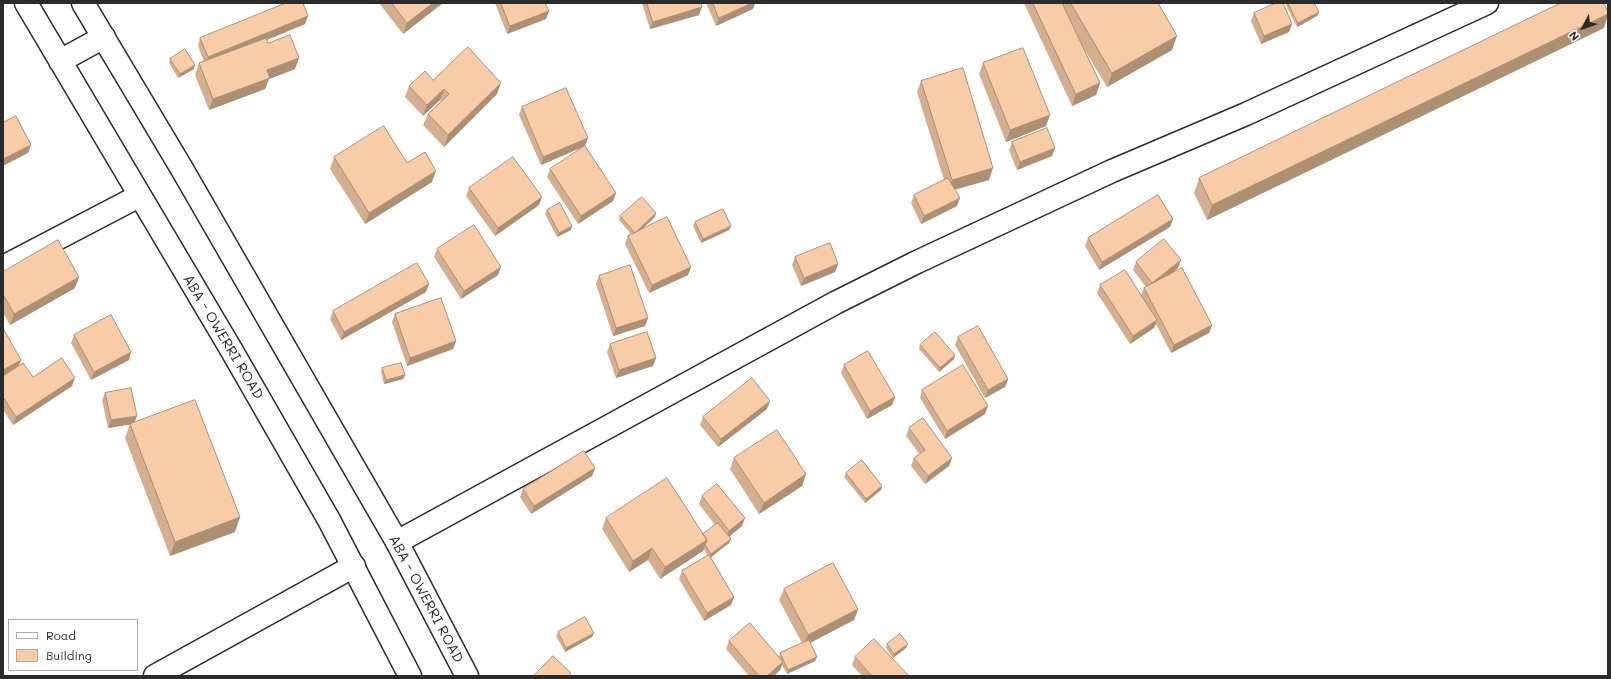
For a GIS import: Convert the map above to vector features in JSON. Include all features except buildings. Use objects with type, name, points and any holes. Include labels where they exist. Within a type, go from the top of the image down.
[{"type":"main road","name":"ABA - OWERRI ROAD","points":[[26,3],[232,351],[354,566],[410,676]]},
{"type":"main road","name":"ABA - OWERRI ROAD","points":[[84,3],[397,542],[467,676]]},
{"type":"main road","points":[[397,542],[828,307],[917,262],[1112,171],[1246,114],[1488,3]]},
{"type":"main road","points":[[60,61],[104,37]]},
{"type":"main road","points":[[3,267],[139,196]]},
{"type":"main road","points":[[155,676],[354,566]]}]
